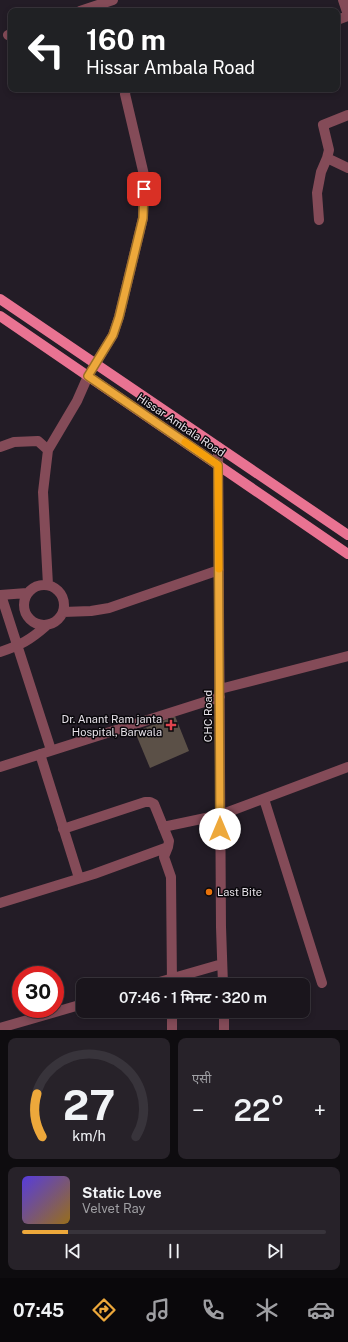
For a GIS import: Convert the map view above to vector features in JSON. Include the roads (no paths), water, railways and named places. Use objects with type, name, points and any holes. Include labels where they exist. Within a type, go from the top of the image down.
[{"type":"main road","name":"Hissar Ambala Road","points":[[0,299],[347,533]]},
{"type":"main road","name":"Hissar Ambala Road","points":[[0,316],[348,554]]},
{"type":"street","points":[[89,8],[113,0]]},
{"type":"street","points":[[343,0],[348,16]]},
{"type":"street","points":[[48,585],[43,492],[48,450],[77,401],[88,376],[113,335],[143,218],[144,175],[125,92]]},
{"type":"street","points":[[319,220],[317,193],[321,172],[329,150],[323,125],[348,115]]},
{"type":"street","points":[[327,158],[348,168]]},
{"type":"street","points":[[0,447],[14,442],[38,441],[48,450]]},
{"type":"street","name":"CHC Road","points":[[218,447],[220,815],[223,978]]},
{"type":"street","points":[[64,612],[90,611],[109,608],[219,570]]},
{"type":"street","points":[[0,652],[18,646],[33,638],[46,626],[57,621],[64,612],[64,600],[59,590],[48,585],[37,586],[27,593],[1,595],[18,646],[51,750]]},
{"type":"street","points":[[27,593],[24,604],[26,615],[34,623],[46,626]]},
{"type":"street","points":[[0,767],[220,693],[348,656]]},
{"type":"street","points":[[40,754],[79,878]]},
{"type":"street","points":[[163,826],[220,815],[348,767]]},
{"type":"street","points":[[264,799],[322,983]]},
{"type":"street","points":[[64,829],[145,802],[154,804],[169,840],[164,857],[171,877],[172,978]]},
{"type":"street","points":[[0,902],[79,878],[168,847]]},
{"type":"street","points":[[183,978],[222,964]]},
{"type":"street","points":[[0,1028],[76,1006]]},
{"type":"street","points":[[172,1018],[172,1030]]},
{"type":"street","points":[[224,1018],[224,1030]]},
{"type":"place","name":"Dr. Anant Ram janta Hospital, Barwala","points":[[171,725]]},
{"type":"place","name":"Last Bite","points":[[209,892]]}]
